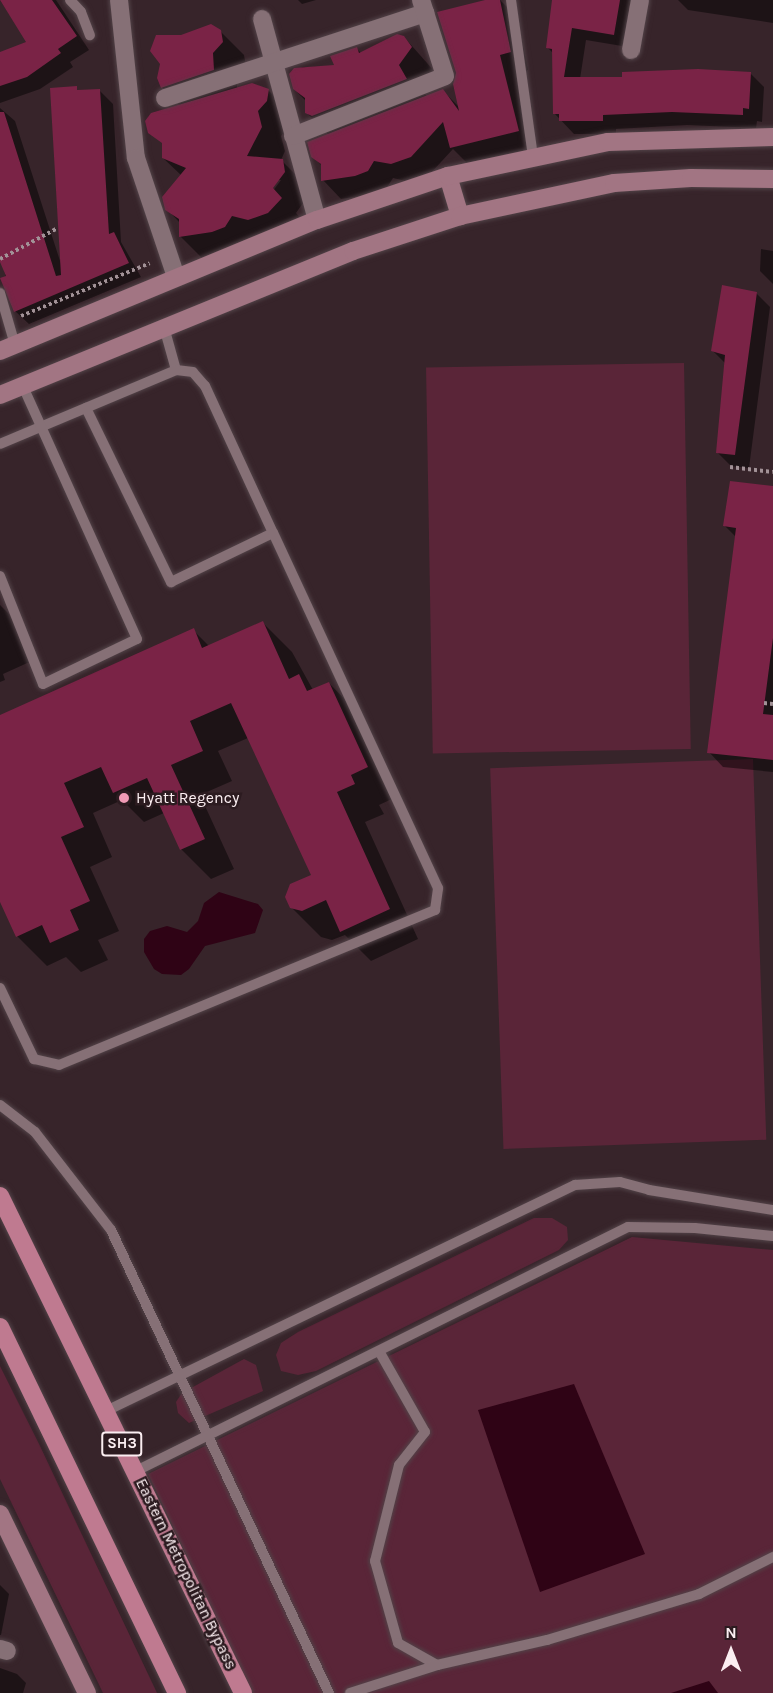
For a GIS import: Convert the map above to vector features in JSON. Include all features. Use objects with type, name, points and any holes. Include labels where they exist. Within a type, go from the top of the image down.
[{"type":"main road","points":[[7,348],[317,220],[448,176],[533,157],[643,138],[773,137]]},
{"type":"main road","points":[[448,176],[460,216]]},
{"type":"main road","points":[[0,395],[353,251],[460,216],[614,183],[691,178],[773,178]]},
{"type":"main road","name":"Eastern Metropolitan Bypass","points":[[0,1196],[243,1693]]},
{"type":"main road","points":[[0,1327],[177,1693]]},
{"type":"main road","points":[[0,1514],[87,1693]]},
{"type":"street","points":[[119,0],[135,158],[176,277]]},
{"type":"street","points":[[631,50],[640,0]]},
{"type":"street","points":[[165,98],[273,63],[423,7],[445,76],[294,136]]},
{"type":"street","points":[[262,19],[317,220]]},
{"type":"lane","points":[[70,0],[81,12],[90,35]]},
{"type":"lane","points":[[511,0],[533,157]]},
{"type":"lane","points":[[0,293],[8,321],[7,348]]},
{"type":"lane","points":[[164,327],[176,370]]},
{"type":"lane","points":[[0,444],[176,370],[193,372],[205,386],[438,888],[435,910],[59,1065],[34,1059],[0,988]]},
{"type":"lane","points":[[0,576],[43,684],[137,639],[43,426],[23,386]]},
{"type":"lane","points":[[86,408],[171,582],[273,533]]},
{"type":"lane","points":[[0,1105],[35,1132],[111,1230],[329,1693]]},
{"type":"lane","points":[[106,1411],[575,1185],[620,1182],[649,1190],[773,1210]]},
{"type":"lane","points":[[135,1471],[628,1227],[695,1228],[773,1236]]},
{"type":"lane","points":[[379,1351],[424,1432],[399,1465],[375,1561],[398,1643],[437,1665]]},
{"type":"lane","points":[[350,1693],[437,1665],[547,1640],[699,1594],[773,1557]]},
{"type":"path","points":[[0,259],[56,229]]},
{"type":"path","points":[[8,321],[150,264],[146,253]]},
{"type":"path","points":[[730,467],[773,472]]},
{"type":"path","points":[[764,703],[773,704]]},
{"type":"shaded area","points":[[684,363],[691,749],[433,753],[426,368]]},
{"type":"shaded area","points":[[753,759],[766,1140],[503,1149],[490,768]]},
{"type":"shaded area","points":[[219,892],[258,904],[263,910],[255,933],[205,946],[189,969],[181,975],[162,974],[154,969],[144,952],[144,939],[150,931],[167,926],[187,932],[198,921],[204,903]]},
{"type":"shaded area","points":[[534,1218],[552,1218],[567,1227],[568,1240],[559,1250],[316,1371],[298,1375],[281,1371],[276,1355],[281,1343],[298,1332]]},
{"type":"shaded area","points":[[632,1237],[773,1250],[773,1693],[252,1693],[148,1474]]},
{"type":"shaded area","points":[[244,1359],[256,1365],[263,1391],[189,1423],[178,1413],[176,1402],[182,1393]]},
{"type":"shaded area","points":[[0,1366],[157,1693],[103,1693],[0,1479]]},
{"type":"shaded area","points":[[574,1384],[645,1554],[540,1592],[478,1410]]},
{"type":"shaded area","points":[[709,1681],[718,1693],[671,1693]]},
{"type":"building","points":[[0,0],[52,0],[77,36],[58,49],[61,53],[27,77],[0,86],[0,52],[26,42]]},
{"type":"building","points":[[485,0],[500,0],[511,52],[500,55],[519,131],[450,148],[443,122],[411,157],[391,164],[374,161],[368,171],[355,176],[321,181],[321,164],[311,157],[307,142],[443,89],[459,111],[453,84],[456,73],[437,12]]},
{"type":"building","points":[[552,0],[620,0],[614,35],[572,28],[564,77],[622,77],[622,72],[698,69],[751,72],[749,109],[743,108],[743,115],[672,112],[603,115],[603,121],[559,121],[559,114],[553,114],[552,49],[546,48]]},
{"type":"building","points":[[211,24],[221,30],[223,42],[213,53],[214,70],[161,88],[157,78],[160,64],[150,51],[156,35],[181,35]]},
{"type":"building","points":[[397,34],[404,36],[412,47],[399,65],[407,79],[312,116],[305,113],[305,98],[293,89],[289,74],[294,68],[334,65],[330,56],[357,47],[359,53]]},
{"type":"building","points":[[252,83],[269,89],[267,101],[258,111],[262,127],[247,156],[283,159],[285,172],[273,188],[282,198],[268,213],[248,220],[232,216],[225,227],[212,232],[179,237],[179,219],[165,210],[162,197],[186,168],[162,158],[162,143],[148,133],[145,121],[151,113]]},
{"type":"building","points":[[77,86],[77,90],[100,89],[109,234],[114,232],[129,263],[14,312],[0,278],[6,276],[0,262],[0,112],[4,112],[56,276],[61,275],[50,88]]},
{"type":"building","points":[[722,285],[757,292],[735,455],[716,453],[725,355],[711,351]]},
{"type":"building","points":[[730,481],[773,486],[773,638],[763,714],[773,715],[773,760],[707,753],[736,528],[723,526]]},
{"type":"building","points":[[263,621],[289,679],[299,674],[307,691],[329,682],[368,767],[351,775],[355,784],[337,792],[390,909],[340,932],[326,900],[302,911],[290,908],[285,897],[290,884],[311,875],[231,703],[190,721],[203,751],[171,765],[205,839],[180,850],[147,778],[113,793],[101,767],[64,783],[84,827],[61,837],[90,901],[70,910],[79,930],[50,943],[42,925],[16,937],[0,902],[0,715],[194,628],[202,648]]},
{"type":"place","name":"Hyatt Regency","points":[[124,798]]}]
